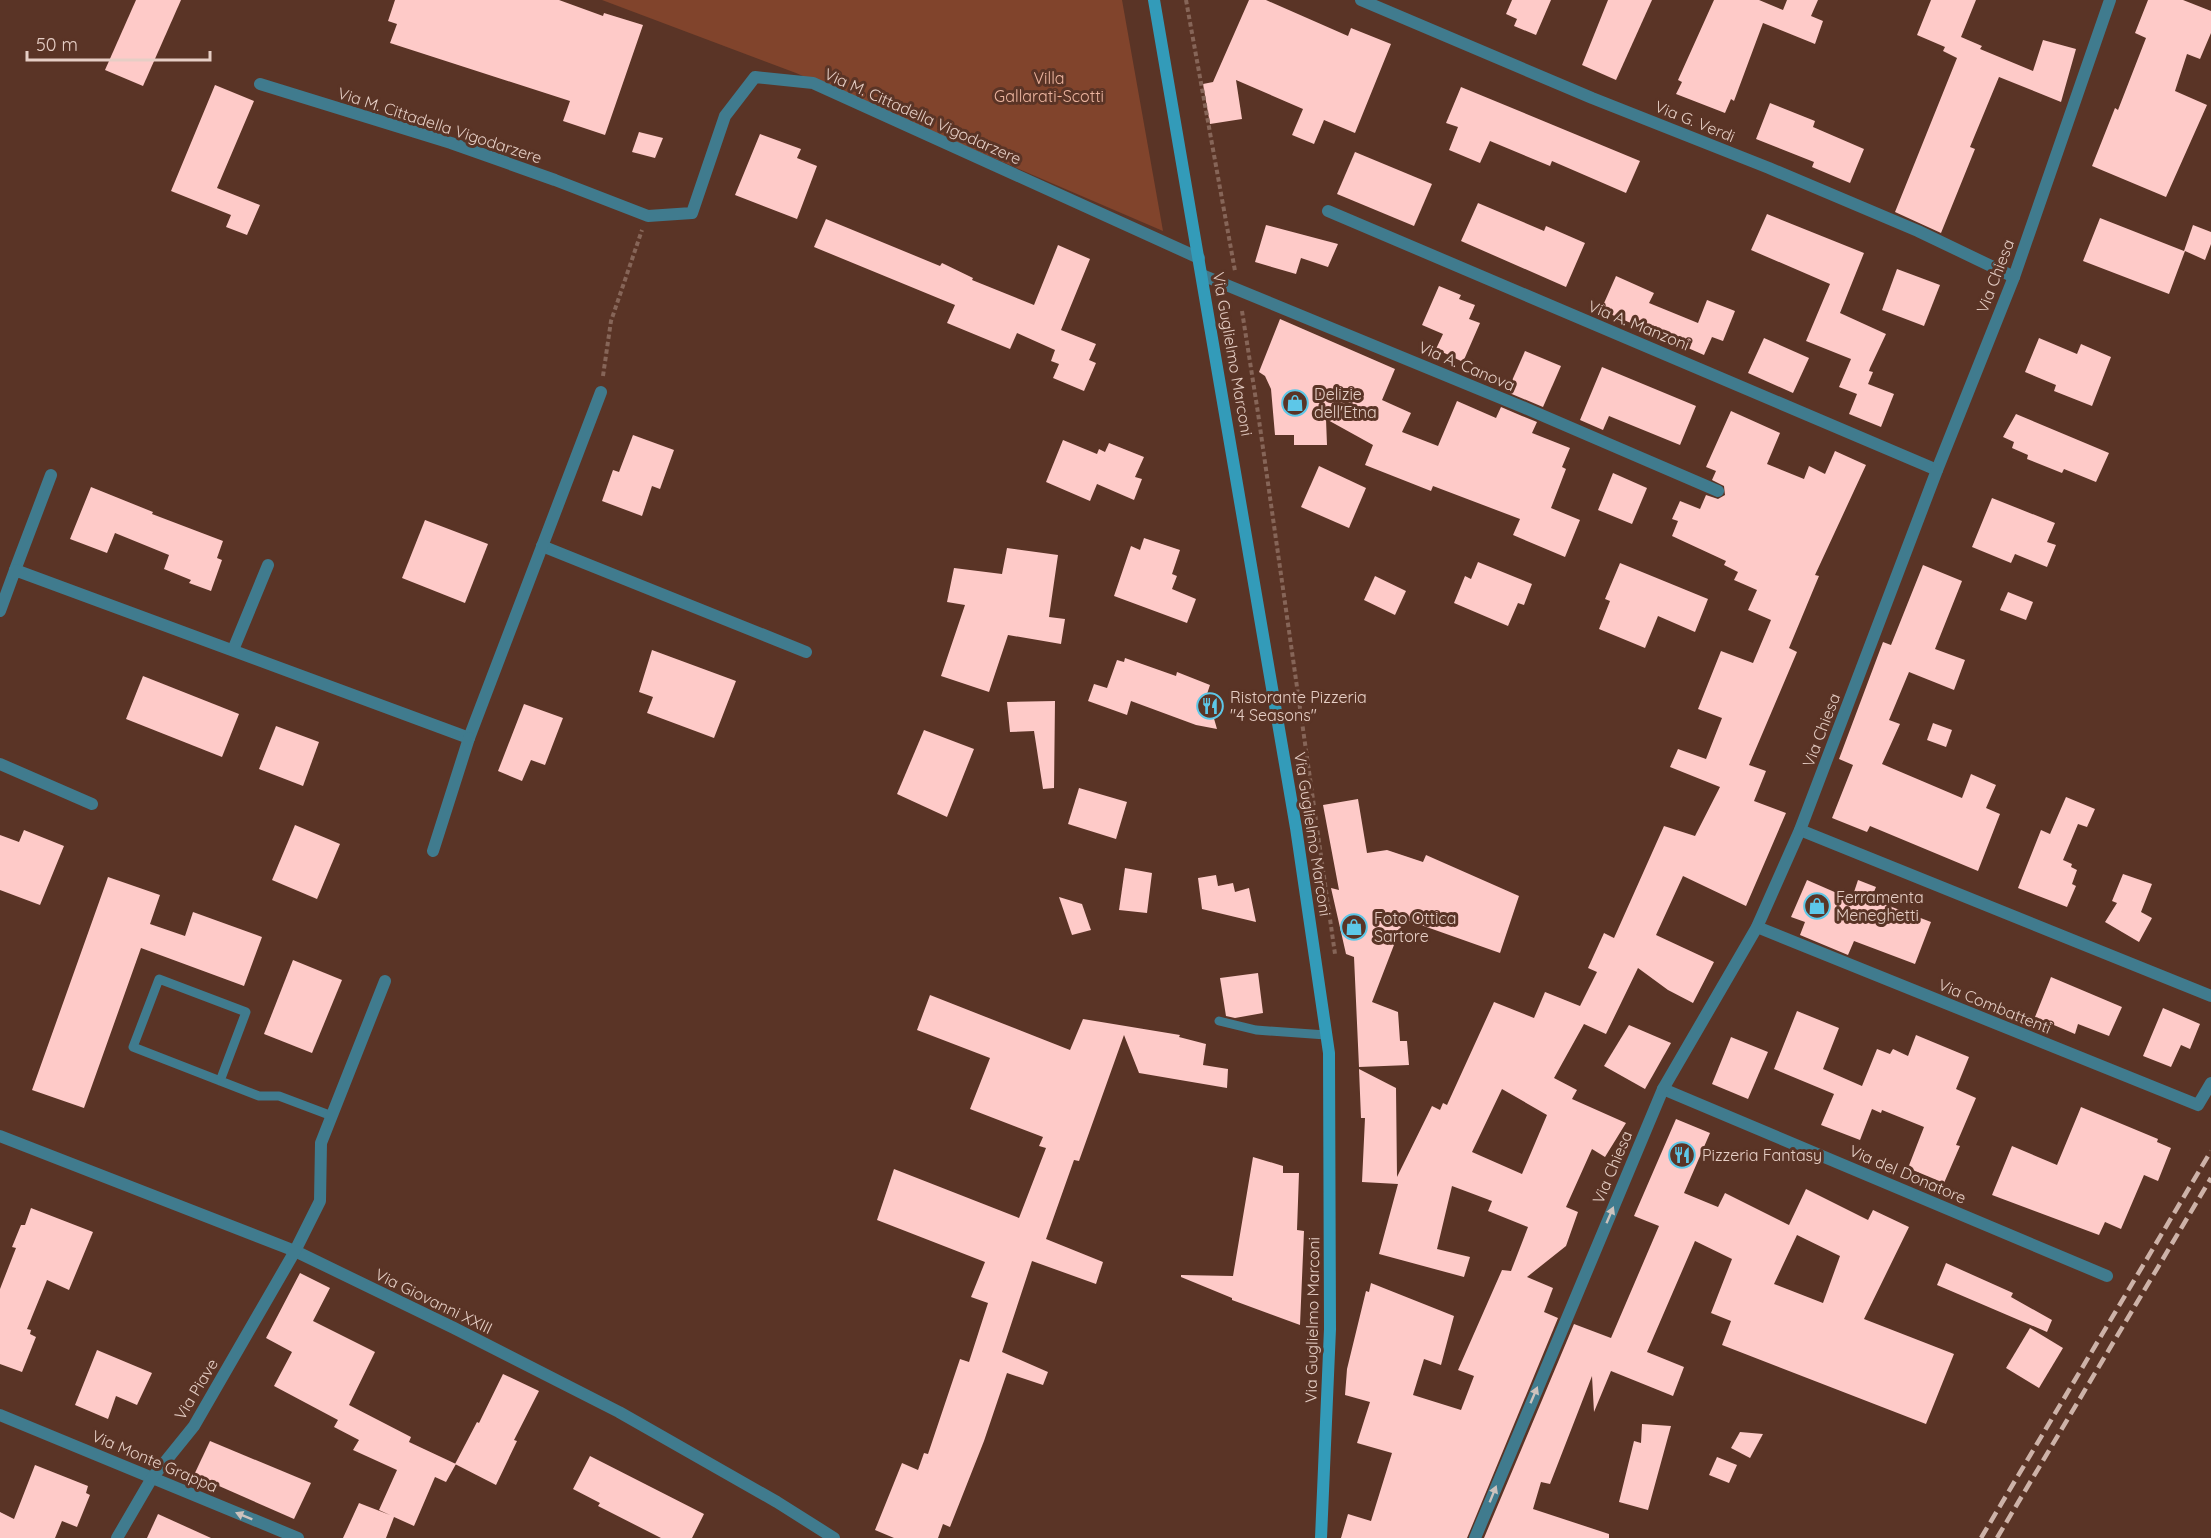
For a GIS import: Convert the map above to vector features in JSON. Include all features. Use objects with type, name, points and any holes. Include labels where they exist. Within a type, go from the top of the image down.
[{"type":"street","name":"Via Guglielmo Marconi","points":[[1154,0],[1296,828],[1329,1053],[1330,1329],[1321,1538]]},
{"type":"street","name":"Via G. Verdi","points":[[1361,0],[1382,4],[1592,98],[1918,231],[2014,277]]},
{"type":"street","name":"Via Chiesa","points":[[1475,1538],[1663,1089],[1757,927],[1800,830],[1936,470],[2014,277],[2110,0]]},
{"type":"street","name":"Via M. Cittadella Vigodarzere","points":[[260,84],[451,143],[648,216],[692,213],[725,116],[755,77],[813,83],[1199,258]]},
{"type":"street","name":"Via A. Manzoni","points":[[1328,211],[1936,470]]},
{"type":"street","name":"Via A. Canova","points":[[1202,275],[1470,385],[1718,491]]},
{"type":"street","points":[[433,851],[469,738],[601,392]]},
{"type":"street","points":[[0,610],[51,475]]},
{"type":"street","points":[[542,546],[806,652]]},
{"type":"street","points":[[233,650],[268,565]]},
{"type":"street","points":[[15,570],[469,738]]},
{"type":"street","points":[[0,764],[92,804]]},
{"type":"street","points":[[1800,830],[2211,996]]},
{"type":"street","name":"Via Combattenti","points":[[1757,927],[2198,1105],[2211,1083]]},
{"type":"street","name":"Via Piave","points":[[117,1538],[152,1478],[194,1426],[295,1251],[320,1201],[321,1143],[386,981]]},
{"type":"street","name":"Via del Donatore","points":[[1663,1089],[2107,1276]]},
{"type":"street","name":"Via Giovanni XXIII","points":[[0,1136],[295,1251],[620,1412],[777,1502],[834,1538]]},
{"type":"street","name":"Via Monte Grappa","points":[[0,1414],[298,1538]]},
{"type":"lane","points":[[220,1081],[246,1012],[159,980],[133,1047],[220,1081],[259,1096],[279,1096],[332,1116]]},
{"type":"lane","points":[[1219,1021],[1256,1029],[1326,1035]]},
{"type":"path","points":[[601,392],[611,321],[648,216]]},
{"type":"green space","name":"Villa Gallarati-Scotti","points":[[602,0],[1122,0],[1163,231],[796,73]]},
{"type":"building","points":[[136,0],[181,0],[143,86],[105,70]]},
{"type":"building","points":[[395,0],[559,0],[603,16],[604,13],[643,25],[605,135],[563,121],[570,101],[390,43],[397,24],[388,21]]},
{"type":"building","points":[[1249,0],[1266,0],[1348,36],[1351,28],[1391,44],[1355,133],[1324,120],[1314,144],[1292,135],[1303,109],[1236,80],[1242,119],[1210,124],[1203,84],[1213,82]]},
{"type":"building","points":[[1512,0],[1551,0],[1536,35],[1514,26],[1517,19],[1506,14]]},
{"type":"building","points":[[1608,0],[1652,0],[1616,80],[1582,65]]},
{"type":"building","points":[[1714,0],[1759,0],[1783,10],[1787,0],[1818,0],[1811,16],[1823,21],[1815,44],[1763,23],[1734,101],[1731,99],[1725,113],[1676,94],[1682,82],[1678,80]]},
{"type":"building","points":[[1931,0],[1976,0],[1961,37],[1982,46],[1980,49],[2033,71],[2043,40],[2076,49],[2061,102],[1999,77],[1970,147],[1975,149],[1941,233],[1895,212],[1957,58],[1943,51],[1945,47],[1917,35]]},
{"type":"building","points":[[2148,0],[2183,0],[2211,11],[2211,33],[2200,59],[2187,54],[2175,91],[2207,105],[2166,197],[2092,166],[2115,108],[2118,110],[2146,38],[2135,33]]},
{"type":"building","points":[[215,85],[254,101],[217,188],[260,205],[247,235],[226,227],[231,215],[171,191]]},
{"type":"building","points":[[1461,87],[1640,161],[1626,193],[1552,161],[1550,166],[1490,141],[1480,163],[1449,150],[1458,127],[1446,123]]},
{"type":"building","points":[[1770,103],[1815,121],[1813,127],[1864,149],[1850,183],[1812,167],[1814,162],[1756,139]]},
{"type":"building","points":[[639,132],[663,138],[655,158],[632,152]]},
{"type":"building","points":[[760,134],[801,149],[797,158],[817,166],[797,219],[735,195]]},
{"type":"building","points":[[1355,152],[1432,184],[1414,226],[1337,194]]},
{"type":"building","points":[[1478,203],[1544,231],[1546,226],[1585,243],[1566,287],[1461,241]]},
{"type":"building","points":[[1767,214],[1864,253],[1840,313],[1886,334],[1870,368],[1869,371],[1873,372],[1868,384],[1894,394],[1881,427],[1849,414],[1857,394],[1839,387],[1851,359],[1806,341],[1830,284],[1751,250]]},
{"type":"building","points":[[2100,218],[2184,251],[2193,225],[2211,232],[2211,244],[2205,260],[2185,251],[2169,294],[2083,261]]},
{"type":"building","points":[[826,219],[940,266],[942,263],[973,278],[972,280],[1034,305],[1058,245],[1090,259],[1061,330],[1096,344],[1089,360],[1096,363],[1084,391],[1053,378],[1059,364],[1051,361],[1055,350],[1017,333],[1010,349],[947,323],[955,305],[814,247]]},
{"type":"building","points":[[1266,225],[1338,244],[1328,267],[1301,258],[1296,274],[1255,262]]},
{"type":"building","points":[[1897,269],[1940,285],[1924,326],[1882,310]]},
{"type":"building","points":[[1616,276],[1654,293],[1649,303],[1698,323],[1707,300],[1735,311],[1723,341],[1712,337],[1704,355],[1601,310]]},
{"type":"building","points":[[1439,286],[1461,295],[1459,299],[1475,305],[1469,319],[1480,323],[1463,362],[1436,349],[1443,334],[1422,325]]},
{"type":"building","points":[[1280,319],[1395,369],[1382,400],[1411,413],[1402,432],[1438,446],[1457,401],[1496,418],[1501,407],[1537,422],[1532,433],[1570,448],[1562,467],[1566,469],[1551,508],[1580,520],[1565,557],[1513,535],[1520,519],[1433,486],[1431,491],[1365,465],[1373,445],[1326,419],[1327,445],[1294,445],[1294,435],[1275,435],[1271,389],[1265,376],[1259,372]]},
{"type":"building","points":[[1764,338],[1809,358],[1793,393],[1748,373]]},
{"type":"building","points":[[2039,338],[2077,354],[2081,344],[2111,357],[2092,406],[2054,391],[2056,385],[2025,372]]},
{"type":"building","points":[[1525,351],[1561,366],[1543,407],[1507,392]]},
{"type":"building","points":[[1602,367],[1696,406],[1680,445],[1609,416],[1603,430],[1580,420]]},
{"type":"building","points":[[1731,411],[1780,433],[1767,464],[1804,479],[1809,466],[1825,474],[1835,451],[1866,465],[1815,575],[1819,576],[1789,648],[1797,652],[1749,765],[1766,771],[1754,801],[1786,813],[1746,906],[1683,876],[1656,935],[1714,962],[1693,1003],[1668,990],[1638,968],[1606,1034],[1584,1024],[1554,1078],[1577,1090],[1572,1099],[1626,1123],[1605,1157],[1592,1149],[1566,1207],[1578,1212],[1566,1246],[1527,1277],[1553,1288],[1544,1312],[1558,1318],[1467,1538],[1341,1538],[1348,1514],[1371,1521],[1392,1453],[1357,1443],[1370,1402],[1345,1395],[1347,1369],[1366,1291],[1369,1292],[1371,1283],[1454,1316],[1441,1365],[1424,1359],[1413,1395],[1461,1410],[1474,1376],[1458,1370],[1502,1270],[1511,1271],[1528,1227],[1488,1211],[1492,1201],[1452,1186],[1437,1249],[1470,1257],[1464,1277],[1379,1254],[1398,1184],[1362,1182],[1365,1118],[1361,1118],[1359,1069],[1396,1088],[1397,1177],[1432,1106],[1440,1110],[1443,1103],[1447,1105],[1494,1002],[1534,1018],[1545,992],[1580,1006],[1597,972],[1588,968],[1604,933],[1614,938],[1664,826],[1695,836],[1720,787],[1670,767],[1678,749],[1706,759],[1722,718],[1698,709],[1721,651],[1753,663],[1771,620],[1748,610],[1757,590],[1734,580],[1738,572],[1724,565],[1726,561],[1672,536],[1678,521],[1672,519],[1680,501],[1700,509],[1706,495],[1718,499],[1725,495],[1724,486],[1712,480],[1716,471],[1706,467]],"holes":[[[1502,1089],[1547,1115],[1522,1174],[1472,1152]]]},
{"type":"building","points":[[2016,414],[2109,453],[2096,482],[2064,469],[2062,473],[2027,459],[2028,455],[2012,448],[2014,442],[2003,437]]},
{"type":"building","points":[[633,435],[674,450],[660,489],[652,486],[642,516],[602,501],[613,470],[619,472]]},
{"type":"building","points":[[1063,440],[1097,454],[1099,449],[1105,452],[1109,443],[1144,457],[1135,477],[1142,479],[1134,500],[1097,484],[1090,501],[1046,482]]},
{"type":"building","points":[[1319,466],[1366,488],[1349,528],[1301,507]]},
{"type":"building","points":[[1613,473],[1647,488],[1632,524],[1598,510]]},
{"type":"building","points":[[91,487],[153,512],[152,514],[223,541],[217,558],[222,560],[211,591],[189,583],[191,580],[164,569],[169,555],[115,533],[107,553],[70,539]]},
{"type":"building","points":[[1992,498],[2055,523],[2047,542],[2056,545],[2047,567],[2015,554],[2011,563],[1972,547]]},
{"type":"building","points":[[425,520],[488,544],[465,603],[402,578]]},
{"type":"building","points":[[1144,538],[1180,550],[1172,574],[1177,576],[1172,589],[1196,599],[1187,623],[1114,596],[1131,546],[1140,550]]},
{"type":"building","points":[[1007,548],[1058,555],[1049,617],[1065,619],[1061,644],[1008,635],[989,692],[941,676],[965,605],[947,602],[954,568],[1002,574]]},
{"type":"building","points":[[1478,562],[1532,584],[1524,605],[1518,603],[1508,626],[1454,603],[1465,576],[1471,579]]},
{"type":"building","points":[[1620,563],[1708,599],[1695,632],[1658,616],[1645,648],[1599,629],[1610,601],[1605,599]]},
{"type":"building","points":[[1923,565],[1962,581],[1935,649],[1965,660],[1954,690],[1909,672],[1889,720],[1900,724],[1882,764],[1962,798],[1971,774],[1996,785],[1986,808],[2000,814],[1978,871],[1870,826],[1867,832],[1832,818],[1853,765],[1839,759],[1883,642],[1891,645]]},
{"type":"building","points":[[1375,576],[1406,591],[1395,615],[1364,600]]},
{"type":"building","points":[[2008,592],[2033,602],[2026,620],[2000,610]]},
{"type":"building","points":[[652,650],[736,681],[714,738],[647,713],[653,697],[639,692]]},
{"type":"building","points":[[1125,658],[1176,676],[1177,672],[1210,685],[1207,694],[1217,729],[1196,725],[1131,701],[1127,715],[1088,701],[1094,684],[1107,688],[1117,660],[1124,662]]},
{"type":"building","points":[[143,676],[239,714],[222,757],[126,719]]},
{"type":"building","points":[[1055,701],[1054,788],[1043,789],[1034,731],[1010,732],[1007,702]]},
{"type":"building","points":[[524,704],[563,718],[545,765],[531,760],[522,781],[498,771]]},
{"type":"building","points":[[1933,723],[1952,730],[1946,747],[1927,740]]},
{"type":"building","points":[[276,726],[319,742],[303,786],[259,769]]},
{"type":"building","points":[[924,730],[974,749],[947,817],[897,794]]},
{"type":"building","points":[[1079,788],[1127,802],[1116,839],[1068,824]]},
{"type":"building","points":[[2066,797],[2095,809],[2087,827],[2078,824],[2063,860],[2072,864],[2071,867],[2077,870],[2072,884],[2076,886],[2067,907],[2018,888],[2041,830],[2050,834]]},
{"type":"building","points":[[1358,799],[1367,853],[1387,850],[1423,862],[1426,855],[1519,896],[1500,953],[1404,919],[1372,1002],[1398,1012],[1400,1041],[1407,1041],[1409,1065],[1359,1067],[1354,957],[1346,954],[1331,888],[1339,890],[1323,805]]},
{"type":"building","points":[[295,825],[340,844],[317,899],[272,880]]},
{"type":"building","points":[[24,830],[64,846],[40,905],[0,890],[0,835],[19,842]]},
{"type":"building","points":[[1125,868],[1152,873],[1147,913],[1119,910]]},
{"type":"building","points":[[2123,874],[2152,884],[2141,912],[2152,918],[2139,942],[2105,922],[2117,903],[2112,901]]},
{"type":"building","points":[[1216,875],[1218,886],[1233,883],[1235,892],[1249,888],[1256,922],[1202,909],[1198,878]]},
{"type":"building","points":[[108,877],[160,895],[150,924],[185,936],[193,912],[262,937],[244,986],[141,948],[84,1108],[32,1090]]},
{"type":"building","points":[[1807,880],[1846,897],[1847,893],[1853,895],[1858,880],[1876,887],[1871,899],[1931,922],[1915,964],[1854,941],[1848,955],[1800,935],[1805,922],[1791,917]]},
{"type":"building","points":[[1059,897],[1082,904],[1091,930],[1072,935]]},
{"type":"building","points":[[293,960],[342,980],[312,1053],[264,1034]]},
{"type":"building","points":[[1258,973],[1263,1013],[1235,1018],[1226,1016],[1220,978]]},
{"type":"building","points":[[2051,977],[2122,1007],[2109,1036],[2078,1024],[2075,1034],[2035,1017]]},
{"type":"building","points":[[930,995],[1070,1050],[1083,1019],[1180,1035],[1179,1037],[1206,1044],[1203,1065],[1228,1069],[1227,1088],[1139,1073],[1124,1035],[1079,1161],[1074,1160],[1046,1239],[1103,1262],[1096,1284],[1032,1261],[1002,1352],[1048,1372],[1043,1385],[1007,1373],[984,1441],[950,1527],[943,1524],[938,1538],[894,1538],[875,1530],[902,1463],[918,1470],[924,1453],[928,1454],[960,1359],[969,1362],[988,1303],[971,1297],[985,1262],[877,1220],[894,1169],[1019,1218],[1046,1148],[1039,1146],[1043,1137],[970,1109],[990,1058],[917,1030]]},
{"type":"building","points":[[2163,1008],[2200,1024],[2190,1049],[2181,1045],[2171,1067],[2143,1056]]},
{"type":"building","points":[[1797,1011],[1839,1028],[1823,1069],[1862,1086],[1877,1049],[1890,1054],[1893,1049],[1908,1056],[1916,1035],[1969,1057],[1956,1089],[1976,1098],[1956,1145],[1960,1146],[1944,1183],[1908,1168],[1924,1127],[1882,1110],[1881,1113],[1872,1109],[1860,1140],[1821,1125],[1834,1094],[1774,1069]]},
{"type":"building","points":[[1629,1025],[1671,1043],[1645,1089],[1604,1066]]},
{"type":"building","points":[[1731,1037],[1768,1052],[1748,1099],[1712,1084]]},
{"type":"building","points":[[2081,1107],[2158,1139],[2157,1142],[2171,1148],[2158,1181],[2144,1175],[2121,1229],[2105,1222],[2099,1235],[1992,1195],[2012,1146],[2057,1165]]},
{"type":"building","points":[[1676,1119],[1710,1133],[1684,1193],[1718,1207],[1725,1193],[1789,1225],[1806,1189],[1868,1220],[1873,1210],[1909,1227],[1864,1319],[1954,1354],[1926,1424],[1722,1345],[1731,1321],[1711,1313],[1732,1259],[1695,1241],[1647,1352],[1684,1367],[1673,1396],[1611,1371],[1594,1412],[1592,1376],[1550,1484],[1541,1482],[1533,1509],[1609,1534],[1609,1538],[1484,1538],[1574,1324],[1611,1338],[1659,1226],[1634,1216]],"holes":[[[1797,1235],[1840,1256],[1823,1303],[1774,1284]]]},
{"type":"building","points":[[1253,1157],[1283,1166],[1283,1173],[1299,1173],[1297,1230],[1304,1231],[1300,1325],[1232,1300],[1232,1298],[1181,1277],[1181,1275],[1233,1276]]},
{"type":"building","points":[[31,1208],[93,1232],[69,1290],[47,1280],[27,1329],[31,1330],[30,1334],[36,1337],[22,1372],[0,1364],[0,1289],[16,1248],[12,1247],[21,1225],[25,1225]]},
{"type":"building","points":[[1946,1263],[2013,1293],[2011,1297],[2052,1320],[2047,1332],[1937,1285]]},
{"type":"building","points":[[300,1273],[330,1288],[313,1321],[375,1352],[349,1405],[411,1437],[409,1442],[456,1464],[446,1482],[435,1477],[414,1526],[394,1517],[386,1538],[343,1538],[359,1503],[390,1515],[379,1510],[397,1470],[353,1450],[359,1440],[334,1427],[338,1420],[274,1386],[292,1352],[266,1338]]},
{"type":"building","points":[[2030,1328],[2063,1348],[2039,1388],[2006,1368]]},
{"type":"building","points":[[97,1350],[152,1373],[137,1405],[116,1396],[108,1419],[75,1405]]},
{"type":"building","points":[[503,1374],[539,1391],[514,1440],[517,1441],[496,1485],[455,1464],[477,1422],[479,1423]]},
{"type":"building","points":[[1642,1424],[1671,1426],[1648,1510],[1619,1502],[1634,1441],[1641,1443]]},
{"type":"building","points":[[1740,1432],[1763,1434],[1750,1458],[1731,1448]]},
{"type":"building","points":[[210,1441],[311,1483],[294,1519],[194,1475]]},
{"type":"building","points":[[590,1456],[704,1514],[692,1538],[661,1538],[598,1506],[600,1503],[573,1489]]},
{"type":"building","points":[[1717,1457],[1737,1465],[1729,1483],[1709,1475]]},
{"type":"building","points":[[35,1465],[88,1486],[86,1493],[90,1495],[77,1527],[62,1521],[55,1538],[0,1538],[0,1512],[14,1519]]},
{"type":"building","points":[[158,1514],[211,1538],[147,1538]]},
{"type":"railway","points":[[1981,1538],[2211,1151]]},
{"type":"railway","points":[[1997,1538],[2211,1178]]},
{"type":"place","name":"Delizie dell'Etna","points":[[1295,403]]},
{"type":"place","name":"Ristorante Pizzeria \"4 Seasons\"","points":[[1210,706]]},
{"type":"place","name":"Ferramenta Meneghetti","points":[[1817,906]]},
{"type":"place","name":"Foto Ottica Sartore","points":[[1354,927]]},
{"type":"place","name":"Pizzeria Fantasy","points":[[1682,1155]]}]
